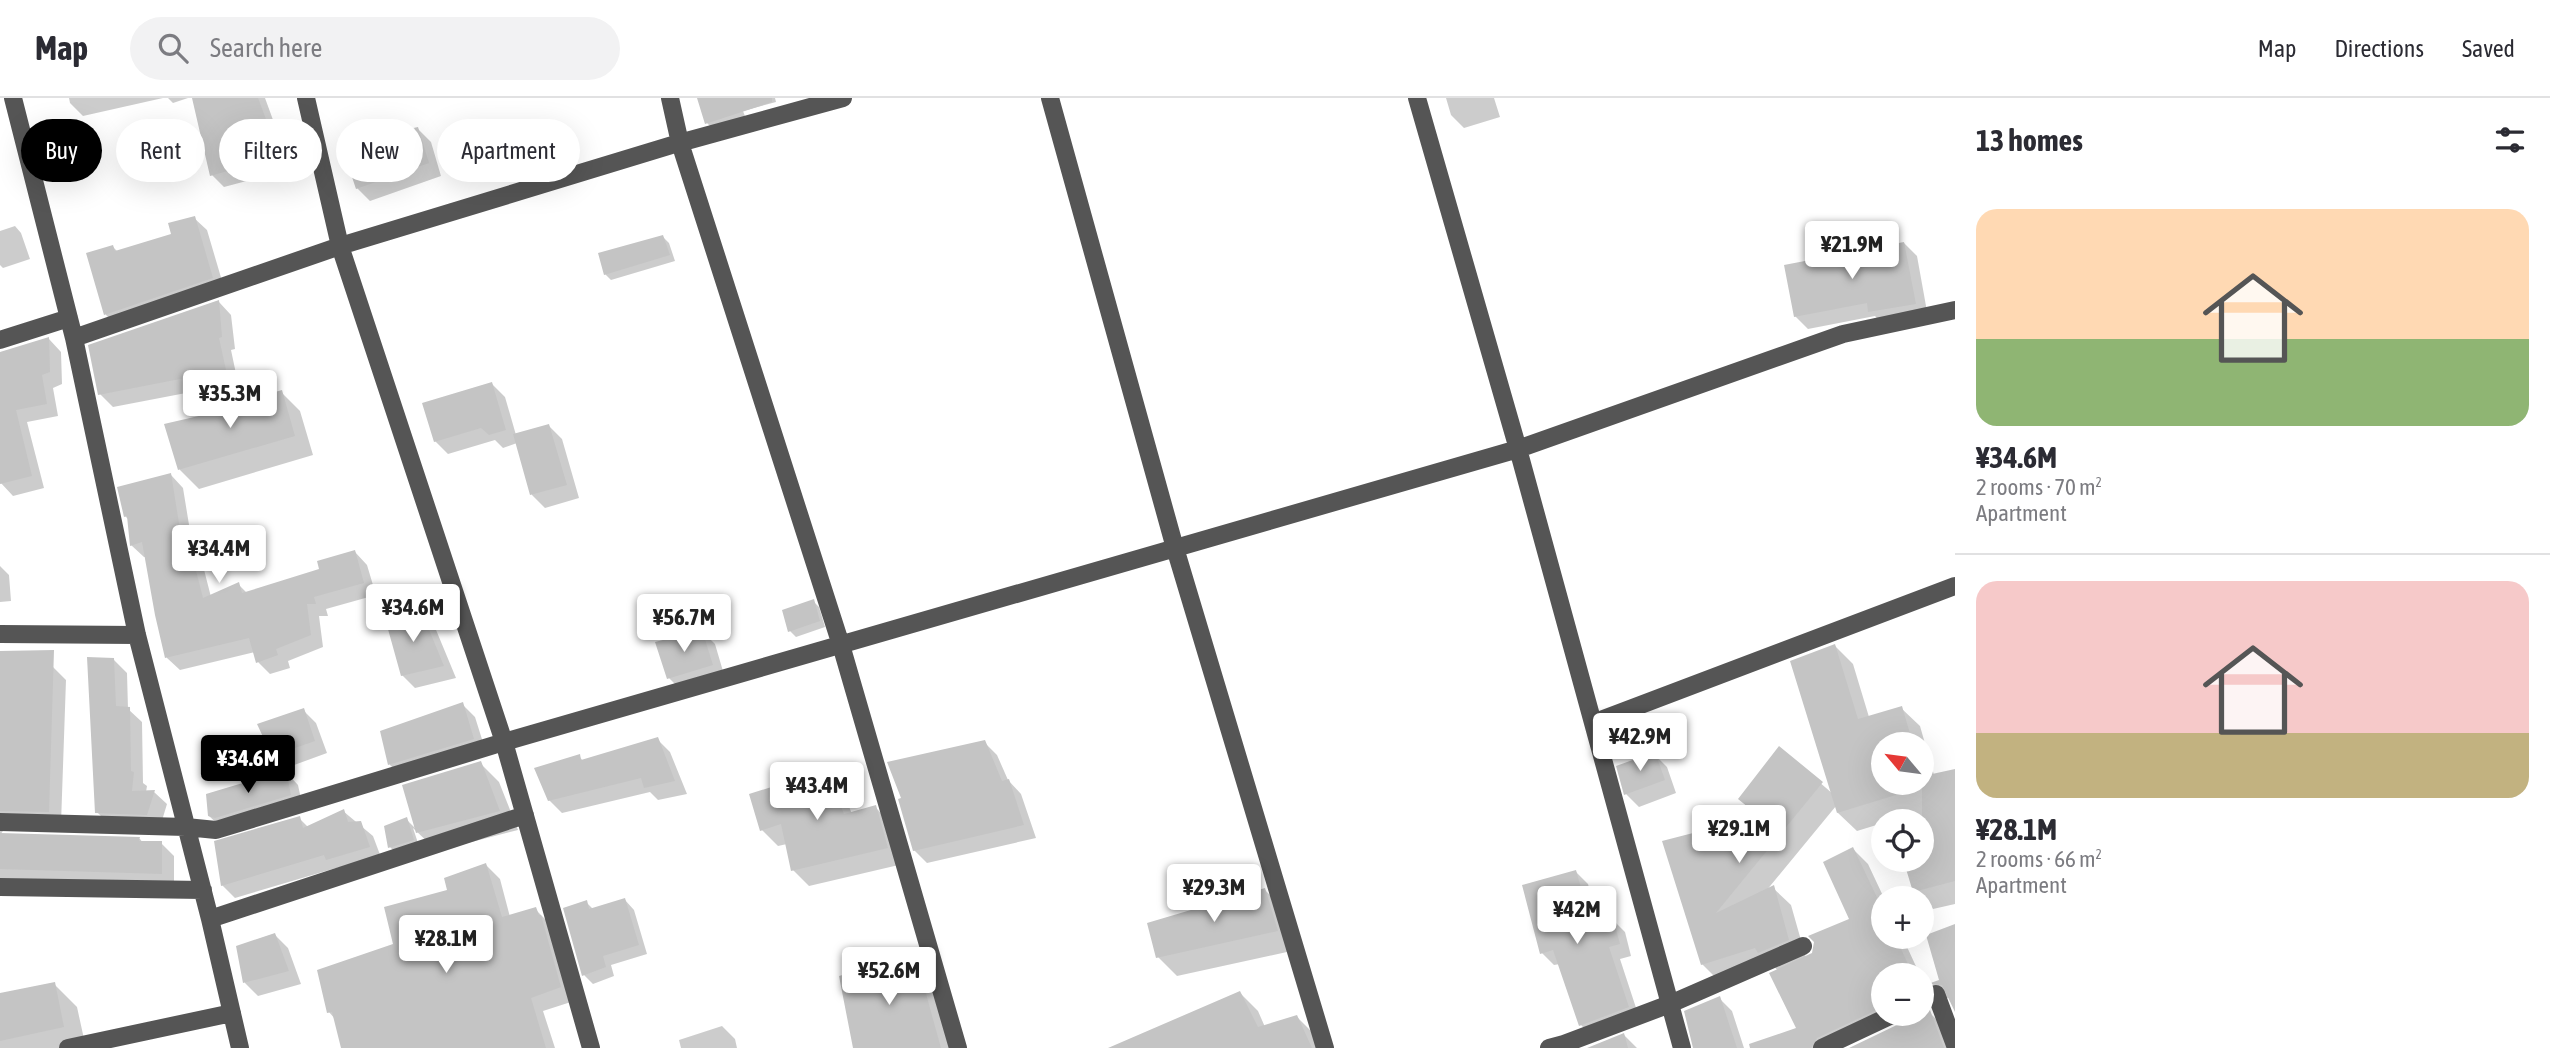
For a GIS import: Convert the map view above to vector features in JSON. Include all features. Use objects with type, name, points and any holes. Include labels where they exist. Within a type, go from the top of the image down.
[{"type":"street","points":[[13,98],[74,338],[137,635],[203,890],[240,1048]]},
{"type":"street","points":[[306,98],[340,246],[504,742],[591,1048]]},
{"type":"street","points":[[670,98],[680,143],[841,645],[958,1048]]},
{"type":"street","points":[[74,338],[340,246],[680,143],[843,98]]},
{"type":"street","points":[[1050,98],[1175,548],[1325,1048]]},
{"type":"street","points":[[1417,98],[1518,449],[1682,1048]]},
{"type":"street","points":[[0,822],[216,830],[504,742],[1518,449],[1843,334],[1955,310]]},
{"type":"street","points":[[0,340],[69,318]]},
{"type":"street","points":[[1593,723],[1955,586]]},
{"type":"street","points":[[0,634],[137,635]]},
{"type":"street","points":[[210,919],[524,815]]},
{"type":"street","points":[[0,887],[203,890]]},
{"type":"street","points":[[1549,1048],[1670,1004],[1803,946]]},
{"type":"street","points":[[1934,995],[1936,994],[1955,1045]]},
{"type":"street","points":[[68,1048],[232,1013]]},
{"type":"street","points":[[1822,1048],[1871,1025]]},
{"type":"building","points":[[192,98],[258,98],[266,119],[219,119],[219,173],[210,176],[205,154],[205,119],[197,119]]},
{"type":"building","points":[[697,98],[772,98],[772,102],[705,124]]},
{"type":"building","points":[[423,143],[429,163],[423,165]]},
{"type":"building","points":[[354,182],[376,182],[356,189]]},
{"type":"building","points":[[195,216],[213,278],[104,315],[86,253],[113,245],[115,251],[171,234],[168,223]]},
{"type":"building","points":[[663,235],[670,255],[604,275],[598,253]]},
{"type":"building","points":[[1904,242],[1916,304],[1868,312],[1867,303],[1794,317],[1784,265]]},
{"type":"building","points":[[219,300],[222,337],[219,338],[226,370],[98,395],[88,345]]},
{"type":"building","points":[[49,337],[50,372],[42,375],[47,404],[16,410],[32,476],[0,484],[0,352]]},
{"type":"building","points":[[492,382],[506,430],[489,435],[481,428],[434,442],[422,403]]},
{"type":"building","points":[[282,390],[295,436],[178,470],[164,424],[229,409],[229,405]]},
{"type":"building","points":[[549,424],[567,485],[530,495],[513,434]]},
{"type":"building","points":[[171,473],[181,536],[187,535],[203,598],[239,582],[242,593],[319,569],[317,561],[355,550],[364,583],[314,597],[316,604],[307,604],[311,635],[276,649],[278,655],[256,663],[249,638],[165,658],[142,542],[130,546],[127,516],[124,517],[117,487]]},
{"type":"building","points":[[814,599],[820,621],[788,632],[782,610]]},
{"type":"building","points":[[421,610],[444,666],[401,676],[386,622]]},
{"type":"building","points":[[702,630],[713,665],[667,679],[655,642]]},
{"type":"building","points":[[1835,644],[1858,719],[1902,706],[1910,732],[1871,732],[1871,795],[1896,795],[1837,813],[1790,661]]},
{"type":"building","points":[[54,650],[49,812],[0,811],[0,651]]},
{"type":"building","points":[[87,657],[114,658],[116,706],[130,707],[131,771],[134,772],[132,791],[155,790],[147,815],[95,813]]},
{"type":"building","points":[[463,702],[474,739],[388,765],[380,731]]},
{"type":"building","points":[[304,708],[315,741],[272,756],[257,724]]},
{"type":"building","points":[[658,737],[675,781],[644,788],[641,778],[548,801],[534,768],[580,754],[581,760]]},
{"type":"building","points":[[985,740],[1002,781],[1009,779],[1024,825],[913,851],[898,799],[901,798],[887,762]]},
{"type":"building","points":[[1779,746],[1823,782],[1716,913],[1774,885],[1789,940],[1758,953],[1755,948],[1701,965],[1662,841],[1759,816],[1738,799]]},
{"type":"building","points":[[1655,752],[1665,780],[1624,795],[1616,766]]},
{"type":"building","points":[[481,761],[500,811],[416,833],[402,785]]},
{"type":"building","points":[[1955,769],[1955,881],[1934,886],[1911,886],[1907,872],[1934,872],[1934,809],[1922,809],[1922,795],[1934,795],[1934,774]]},
{"type":"building","points":[[286,770],[291,795],[215,818],[208,816],[206,794]]},
{"type":"building","points":[[826,770],[844,814],[876,805],[888,848],[791,871],[781,824],[760,831],[749,794]]},
{"type":"building","points":[[344,809],[348,822],[361,821],[370,847],[326,860],[324,855],[221,886],[214,841],[300,816],[303,828]]},
{"type":"building","points":[[407,817],[414,840],[388,848],[384,826]]},
{"type":"building","points":[[0,833],[140,837],[139,841],[162,841],[162,874],[0,869]]},
{"type":"building","points":[[1853,847],[1872,886],[1871,949],[1901,949],[1907,963],[1871,963],[1871,1013],[1817,1038],[1811,1048],[1750,1048],[1749,1044],[1796,1028],[1769,973],[1812,953],[1814,942],[1808,936],[1849,919],[1823,862]]},
{"type":"building","points":[[486,863],[502,917],[536,907],[541,915],[561,987],[531,998],[546,1048],[341,1048],[332,1012],[327,1013],[317,970],[393,944],[384,907],[447,890],[444,878]]},
{"type":"building","points":[[1576,870],[1591,924],[1613,918],[1620,944],[1609,947],[1629,1007],[1579,1026],[1553,950],[1540,954],[1522,885]]},
{"type":"building","points":[[1265,888],[1278,931],[1156,958],[1147,923]]},
{"type":"building","points":[[625,898],[639,945],[603,956],[606,967],[582,976],[563,908],[587,900],[589,909]]},
{"type":"building","points":[[1955,924],[1955,1012],[1942,985],[1934,984],[1939,980],[1930,949],[1934,949],[1934,932]]},
{"type":"building","points":[[275,933],[289,971],[243,983],[236,946]]},
{"type":"building","points":[[915,954],[941,1048],[853,1048],[839,976]]},
{"type":"building","points":[[55,982],[64,1027],[0,1041],[0,993]]},
{"type":"building","points":[[1240,991],[1258,1027],[1297,1015],[1312,1048],[1108,1048]]},
{"type":"building","points":[[1720,996],[1737,1048],[1693,1048],[1684,1011]]},
{"type":"building","points":[[1934,1021],[1944,1048],[1849,1048],[1895,1026],[1934,1026]]},
{"type":"building","points":[[1624,1033],[1628,1048],[1587,1048]]}]
